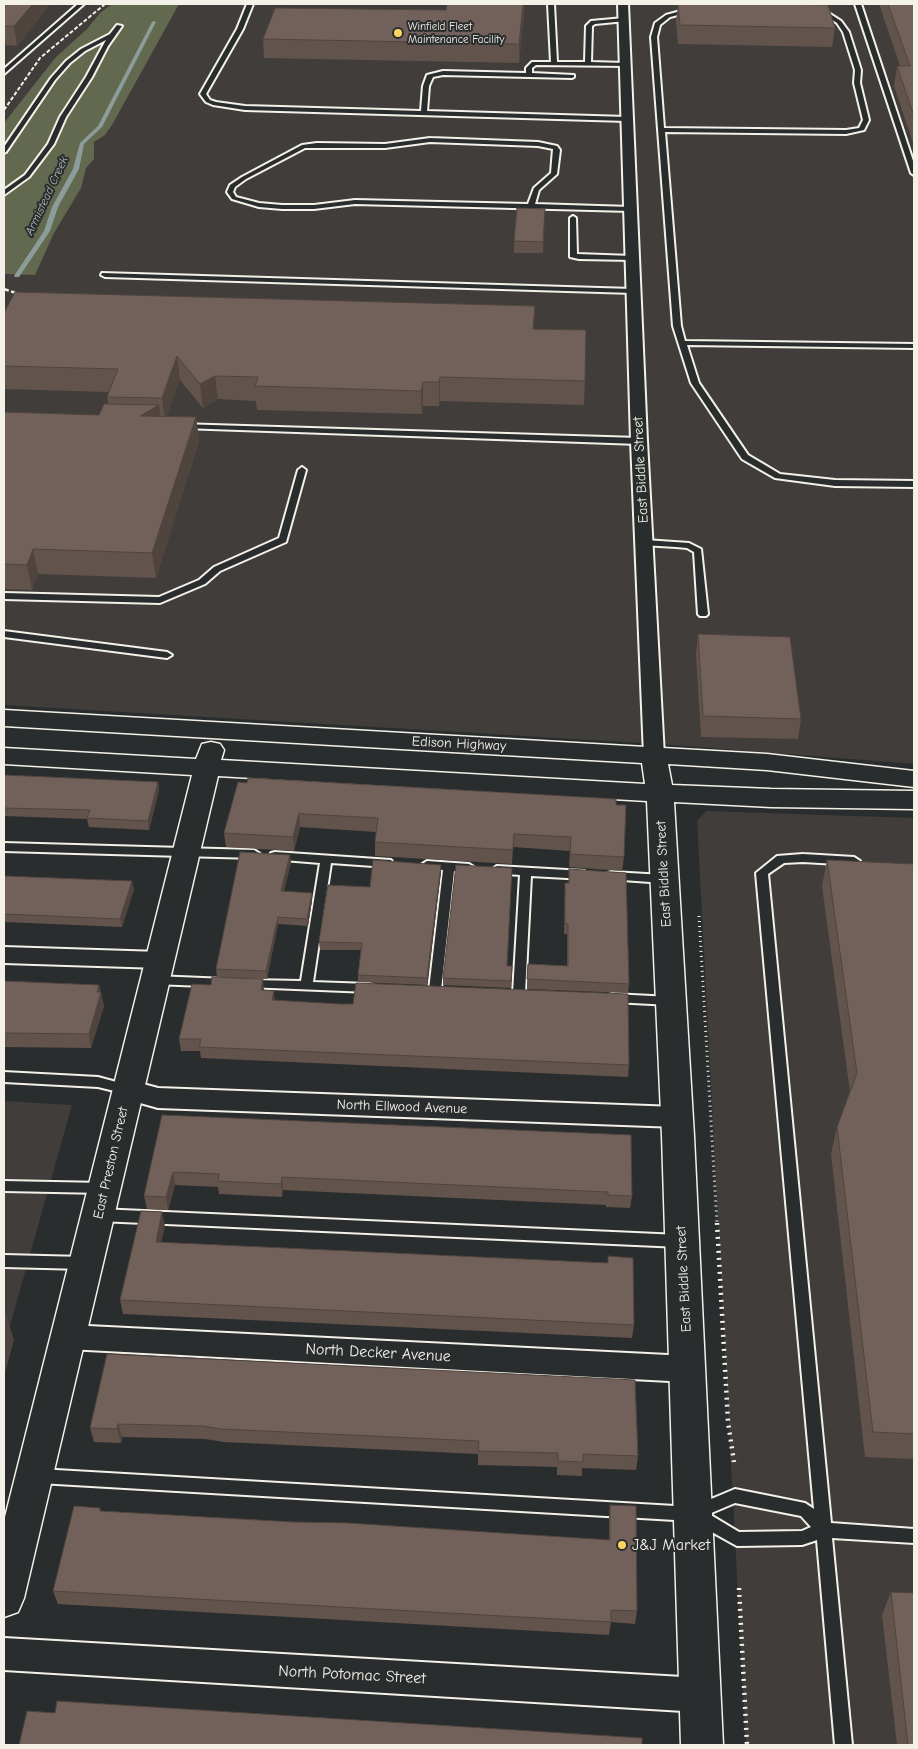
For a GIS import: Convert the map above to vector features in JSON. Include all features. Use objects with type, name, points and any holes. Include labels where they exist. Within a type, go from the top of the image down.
[{"type":"street","name":"East Biddle Street","points":[[623,4],[639,441],[654,756],[660,793],[677,1117],[702,1745]]},
{"type":"street","name":"Edison Highway","points":[[4,718],[767,762],[914,779]]},
{"type":"street","name":"East Preston Street","points":[[4,1598],[206,767],[217,729]]},
{"type":"street","points":[[4,756],[660,793],[770,798],[914,800]]},
{"type":"street","points":[[4,955],[157,970]]},
{"type":"street","name":"North Ellwood Avenue","points":[[128,1090],[158,1098],[677,1117]]},
{"type":"street","name":"North Decker Avenue","points":[[68,1338],[688,1369]]},
{"type":"street","name":"North Potomac Street","points":[[4,1654],[700,1695]]},
{"type":"lane","points":[[4,72],[81,4]]},
{"type":"lane","points":[[250,4],[229,50],[206,87],[203,94],[208,101],[236,108],[627,119]]},
{"type":"lane","points":[[551,4],[554,63]]},
{"type":"lane","points":[[858,4],[914,173]]},
{"type":"lane","points":[[698,11],[688,7],[668,16],[657,24],[654,37],[677,326],[695,383],[745,457],[778,476],[835,483],[914,484]]},
{"type":"lane","points":[[662,130],[846,132],[862,129],[866,120],[857,83],[858,70],[846,32],[839,22],[826,11],[817,14]]},
{"type":"lane","points":[[588,64],[589,26],[593,22],[624,20]]},
{"type":"lane","points":[[4,193],[27,176],[51,144],[63,117],[119,26]]},
{"type":"lane","points":[[4,151],[53,80],[68,62],[83,50],[112,35]]},
{"type":"lane","points":[[528,75],[531,64],[626,65]]},
{"type":"lane","points":[[424,113],[426,86],[429,76],[432,75],[443,73],[572,76]]},
{"type":"lane","points":[[531,206],[536,189],[554,174],[557,150],[555,147],[538,144],[430,140],[385,146],[304,146],[244,178],[232,186],[230,192],[234,198],[239,200],[259,205],[282,207],[326,206],[363,202],[631,209]]},
{"type":"lane","points":[[573,218],[573,255],[579,257],[632,258]]},
{"type":"lane","points":[[105,275],[634,291]]},
{"type":"lane","points":[[682,343],[914,346]]},
{"type":"lane","points":[[171,426],[639,441]]},
{"type":"lane","points":[[4,596],[160,600],[202,582],[217,569],[283,540],[302,470]]},
{"type":"lane","points":[[645,543],[676,544],[698,550],[704,614]]},
{"type":"lane","points":[[4,634],[166,654]]},
{"type":"lane","points":[[4,847],[185,853],[214,852],[664,879]]},
{"type":"lane","points":[[844,1745],[762,873],[781,859],[803,858],[868,862]]},
{"type":"lane","points":[[306,986],[326,859]]},
{"type":"lane","points":[[434,990],[449,867]]},
{"type":"lane","points":[[518,993],[526,872]]},
{"type":"lane","points":[[157,970],[306,986],[385,989]]},
{"type":"lane","points":[[602,997],[671,1001]]},
{"type":"lane","points":[[4,1077],[98,1082],[128,1090]]},
{"type":"lane","points":[[4,1186],[101,1201],[682,1242]]},
{"type":"lane","points":[[4,1261],[86,1263]]},
{"type":"lane","points":[[34,1476],[694,1514],[737,1539],[802,1538],[824,1530],[914,1536]]},
{"type":"lane","points":[[694,1514],[735,1496],[804,1510],[824,1530]]},
{"type":"path","points":[[699,916],[723,1392],[734,1462]]},
{"type":"path","points":[[739,1588],[747,1745]]},
{"type":"path","points":[[736,1666],[743,1666]]},
{"type":"path","points":[[740,1724],[746,1724]]},
{"type":"shaded area","points":[[4,4],[914,4],[914,764],[660,744],[4,705]]},
{"type":"shaded area","points":[[706,811],[914,818],[914,1745],[746,1745],[697,821]]},
{"type":"shaded area","points":[[4,1101],[72,1105],[4,1347]]},
{"type":"green space","points":[[112,4],[179,4],[112,125],[105,135],[94,142],[94,159],[86,168],[81,188],[54,233],[35,275],[4,274],[4,123],[56,57],[87,29],[100,13]]},
{"type":"building","points":[[4,4],[33,4],[14,26],[4,26]]},
{"type":"building","points":[[447,4],[523,4],[519,44],[263,39],[275,8],[446,10]]},
{"type":"building","points":[[678,4],[828,5],[835,28],[680,25]]},
{"type":"building","points":[[888,4],[914,4],[914,116],[897,66],[910,66]]},
{"type":"building","points":[[517,208],[545,209],[543,242],[514,241]]},
{"type":"building","points":[[15,292],[535,306],[533,329],[586,330],[585,381],[440,377],[439,382],[423,382],[421,391],[255,386],[258,377],[215,376],[200,384],[177,356],[162,398],[107,397],[118,369],[4,366],[4,313]]},
{"type":"building","points":[[104,404],[159,405],[140,416],[196,417],[152,553],[33,549],[27,565],[4,564],[4,412],[99,415]]},
{"type":"building","points":[[698,634],[790,637],[801,719],[703,716]]},
{"type":"building","points":[[4,775],[158,782],[148,821],[87,818],[90,810],[4,808]]},
{"type":"building","points":[[248,778],[616,799],[616,805],[626,805],[624,857],[570,854],[571,837],[514,834],[513,850],[375,842],[378,818],[299,813],[293,837],[224,833],[238,782],[247,783]]},
{"type":"building","points":[[240,852],[290,855],[281,891],[312,893],[307,919],[278,917],[266,971],[216,969]]},
{"type":"building","points":[[373,860],[441,865],[427,978],[358,975],[362,943],[319,942],[328,885],[370,887]]},
{"type":"building","points":[[827,860],[914,864],[914,1434],[873,1432],[837,1127],[857,1073]]},
{"type":"building","points":[[456,865],[512,868],[507,966],[512,966],[511,981],[443,978]]},
{"type":"building","points":[[569,869],[626,873],[629,984],[527,979],[528,964],[568,966],[568,924],[565,924],[565,883],[569,883]]},
{"type":"building","points":[[4,876],[132,881],[120,919],[4,914]]},
{"type":"building","points":[[212,977],[263,979],[261,990],[274,991],[272,1000],[340,1004],[353,1004],[356,983],[628,994],[629,1065],[199,1047],[201,1039],[179,1039],[192,984],[211,985]]},
{"type":"building","points":[[4,981],[99,985],[97,992],[101,992],[89,1034],[4,1033]]},
{"type":"building","points":[[162,1115],[631,1135],[632,1196],[608,1195],[608,1192],[282,1177],[281,1184],[218,1181],[219,1174],[173,1172],[166,1197],[144,1196]]},
{"type":"building","points":[[141,1211],[162,1212],[156,1242],[608,1263],[608,1256],[633,1258],[634,1325],[120,1300]]},
{"type":"building","points":[[107,1354],[635,1380],[638,1456],[583,1454],[583,1462],[558,1461],[558,1453],[478,1451],[479,1441],[221,1429],[202,1426],[118,1424],[117,1429],[90,1428]]},
{"type":"building","points":[[610,1505],[636,1506],[637,1611],[611,1610],[611,1622],[53,1591],[74,1506],[100,1508],[100,1511],[293,1522],[348,1523],[610,1540]]},
{"type":"building","points":[[891,1592],[914,1593],[914,1745],[908,1745]]},
{"type":"building","points":[[57,1701],[642,1738],[642,1745],[19,1745],[27,1711],[55,1713]]},
{"type":"waterway","name":"Armistead Creek","points":[[17,276],[47,231],[55,207],[76,169],[82,143],[100,127],[154,22]]},
{"type":"railway","points":[[4,110],[40,58],[105,4]]},
{"type":"railway","points":[[4,289],[28,297]]},
{"type":"place","name":"Winfield Fleet Maintenance Facility","points":[[398,33]]},
{"type":"place","name":"J&J Market","points":[[622,1545]]}]
